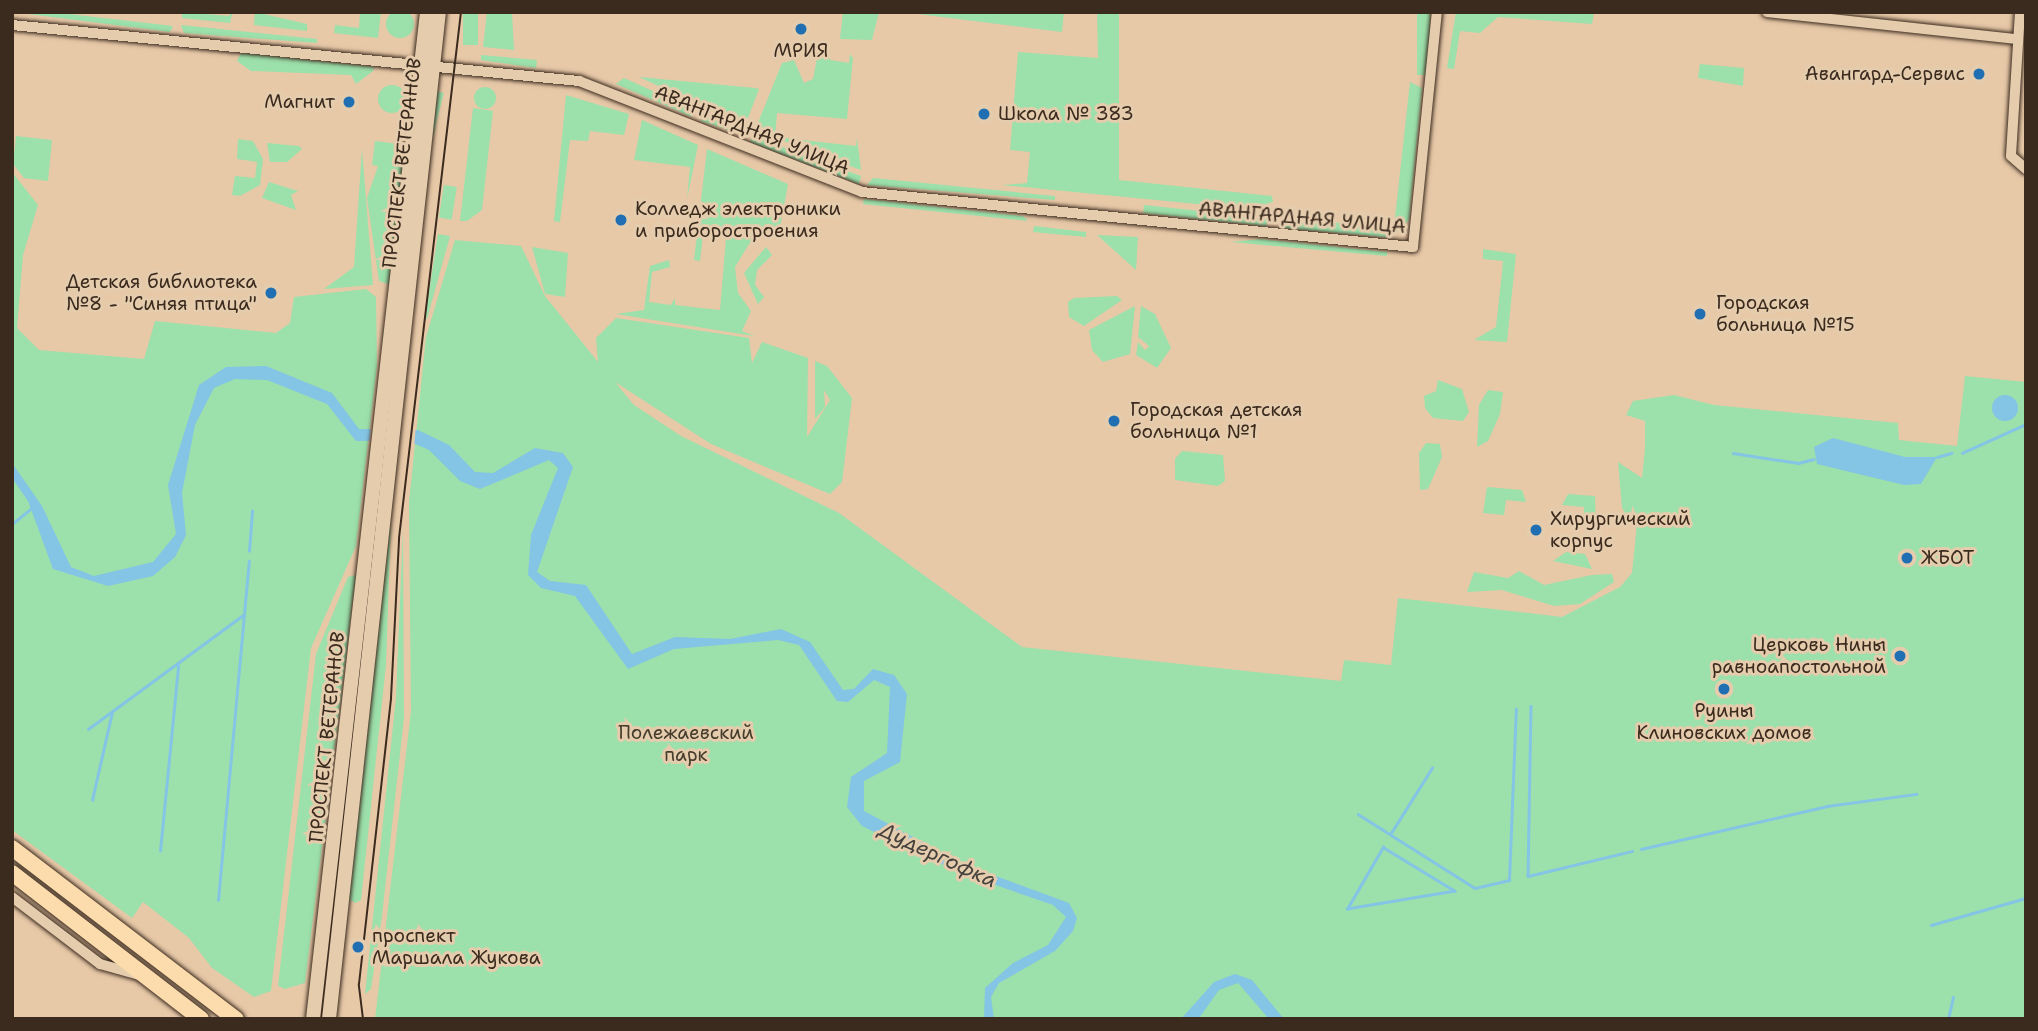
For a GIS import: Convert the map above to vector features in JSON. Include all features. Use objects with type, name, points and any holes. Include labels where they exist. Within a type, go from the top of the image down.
[{"type":"main road","name":"ПРОСПЕКТ ВЕТЕРАНОВ","points":[[313,1019],[390,400],[427,65],[427,12]]},
{"type":"main road","name":"ПРОСПЕКТ ВЕТЕРАНОВ","points":[[427,65],[439,12]]},
{"type":"main road","name":"ПРОСПЕКТ ВЕТЕРАНОВ","points":[[329,1019],[383,460]]},
{"type":"main road","points":[[12,848],[236,1019]]},
{"type":"main road","points":[[12,873],[201,1019]]},
{"type":"street","name":"АВАНГАРДНАЯ УЛИЦА","points":[[12,25],[591,83],[816,178],[862,191],[1413,247],[1437,12]]},
{"type":"street","points":[[1767,12],[2017,39]]},
{"type":"street","points":[[2020,12],[2011,156],[2026,169]]},
{"type":"street","points":[[12,897],[100,964],[150,978]]},
{"type":"green space","points":[[400,10],[410,14],[414,24],[410,34],[400,38],[390,34],[386,24],[390,14]]},
{"type":"green space","points":[[12,12],[52,12],[173,26],[170,32]]},
{"type":"green space","points":[[182,12],[229,16],[230,12],[253,12],[232,14],[230,23],[182,18]]},
{"type":"green space","points":[[255,12],[307,24],[307,31],[254,25]]},
{"type":"green space","points":[[360,12],[381,12],[378,38],[334,33],[335,25],[359,28]]},
{"type":"green space","points":[[463,12],[478,12],[478,45],[463,45]]},
{"type":"green space","points":[[487,12],[512,12],[514,50],[483,47]]},
{"type":"green space","points":[[843,12],[879,12],[872,40],[840,39]]},
{"type":"green space","points":[[902,12],[1064,12],[1062,32]]},
{"type":"green space","points":[[1097,12],[1119,12],[1119,180],[1272,196],[1273,202],[1247,209],[1002,185],[1027,183],[1030,152],[1010,150],[1018,52],[1098,58]]},
{"type":"green space","points":[[1417,12],[1430,12],[1430,75],[1417,75]]},
{"type":"green space","points":[[1456,12],[1594,12],[1592,24],[1498,17],[1480,33],[1460,31],[1454,69],[1447,68]]},
{"type":"green space","points":[[181,25],[317,39],[317,43],[184,33]]},
{"type":"green space","points":[[819,48],[829,49],[830,60],[849,63],[850,54],[853,58],[847,119],[777,113],[775,137],[856,146],[857,138],[861,170],[755,130],[782,63],[794,60],[804,83],[813,79]]},
{"type":"green space","points":[[241,53],[374,67],[373,71],[356,84],[351,75],[251,71],[237,61]]},
{"type":"green space","points":[[481,55],[537,60],[536,68],[481,60]]},
{"type":"green space","points":[[1700,64],[1744,68],[1743,86],[1698,78]]},
{"type":"green space","points":[[639,77],[755,88],[759,89],[745,126]]},
{"type":"green space","points":[[624,78],[695,110],[692,117],[616,84]]},
{"type":"green space","points":[[1410,82],[1422,88],[1409,220],[1393,236]]},
{"type":"green space","points":[[392,85],[402,89],[406,99],[402,109],[392,113],[382,109],[378,99],[382,89]]},
{"type":"green space","points":[[485,87],[493,90],[496,98],[493,106],[485,109],[477,106],[474,98],[477,90]]},
{"type":"green space","points":[[436,91],[444,93],[416,205],[408,203]]},
{"type":"green space","points":[[566,95],[629,114],[624,135],[590,131],[588,141],[570,140],[560,222],[554,221]]},
{"type":"green space","points":[[473,108],[493,111],[482,210],[467,221],[460,221]]},
{"type":"green space","points":[[704,114],[744,132],[743,135],[701,121]]},
{"type":"green space","points":[[642,120],[698,145],[687,199],[690,167],[634,160]]},
{"type":"green space","points":[[16,136],[52,140],[48,181],[24,178],[13,164]]},
{"type":"green space","points":[[753,136],[861,176],[859,184],[750,142]]},
{"type":"green space","points":[[238,139],[253,141],[263,159],[260,185],[240,196],[232,195],[235,176],[255,178],[257,162],[237,159]]},
{"type":"green space","points":[[375,141],[406,145],[391,285],[379,281],[367,198],[378,166],[372,165]]},
{"type":"green space","points":[[267,143],[299,146],[302,149],[287,162],[270,162]]},
{"type":"green space","points":[[362,149],[373,285],[324,289],[354,267]]},
{"type":"green space","points":[[707,149],[788,184],[780,228],[749,244],[735,267],[738,293],[751,311],[742,331],[754,336],[616,314],[644,310],[650,266],[669,260],[670,267],[652,272],[649,302],[671,305],[675,298],[675,305],[720,310],[726,238],[703,235],[700,261],[694,260]]},
{"type":"green space","points":[[12,172],[38,205],[23,255],[17,328],[39,350],[144,359],[155,321],[276,333],[290,323],[294,297],[366,289],[376,297],[377,366],[356,546],[311,648],[271,991],[254,997],[212,968],[189,938],[143,902],[132,918],[12,830]]},
{"type":"green space","points":[[873,178],[1055,196],[1055,200],[867,185]]},
{"type":"green space","points":[[269,182],[298,191],[291,195],[296,210],[262,198]]},
{"type":"green space","points":[[444,185],[457,187],[452,220],[439,218]]},
{"type":"green space","points":[[864,199],[1023,216],[1028,221],[863,204]]},
{"type":"green space","points":[[1144,205],[1267,218],[1266,226],[1143,213]]},
{"type":"green space","points":[[1283,218],[1389,227],[1388,237],[1282,228]]},
{"type":"green space","points":[[1034,226],[1086,232],[1086,237],[1033,232]]},
{"type":"green space","points":[[438,234],[450,236],[427,319],[425,318]]},
{"type":"green space","points":[[1097,235],[1138,237],[1136,270]]},
{"type":"green space","points":[[1261,239],[1387,252],[1387,256],[1231,242]]},
{"type":"green space","name":"Полежаевский парк","points":[[455,240],[521,246],[545,296],[598,362],[596,338],[616,318],[749,338],[752,363],[762,342],[808,358],[807,437],[830,400],[824,390],[825,407],[815,419],[815,361],[827,366],[852,398],[842,482],[830,494],[711,444],[615,382],[634,405],[681,436],[839,513],[1022,647],[1341,681],[1344,660],[1391,665],[1398,598],[1562,617],[1620,587],[1632,573],[1638,513],[1629,519],[1622,508],[1618,462],[1642,478],[1645,448],[1645,421],[1626,415],[1633,401],[1674,395],[1714,405],[1898,423],[1899,440],[1957,446],[1965,376],[2026,382],[2026,1019],[375,1019],[411,711],[409,502],[426,337]]},
{"type":"green space","points":[[532,247],[568,253],[565,297],[545,294]]},
{"type":"green space","points":[[766,247],[772,255],[757,270],[755,285],[764,297],[758,304],[744,273]]},
{"type":"green space","points":[[1483,249],[1516,254],[1507,342],[1474,340],[1496,327],[1502,272],[1503,261],[1483,259]]},
{"type":"green space","points":[[1117,296],[1122,300],[1084,326],[1069,317],[1068,302],[1074,298]]},
{"type":"green space","points":[[1135,306],[1130,354],[1103,362],[1092,350],[1089,330]]},
{"type":"green space","points":[[1141,306],[1155,314],[1171,348],[1157,368],[1136,355],[1138,342],[1145,350],[1149,346],[1138,337]]},
{"type":"green space","points":[[1438,380],[1462,389],[1469,412],[1463,421],[1433,418],[1425,408],[1424,396],[1436,391]]},
{"type":"green space","points":[[1488,390],[1503,392],[1500,414],[1488,441],[1477,447],[1479,405]]},
{"type":"green space","points":[[1426,443],[1440,444],[1442,457],[1428,489],[1420,490],[1419,453]]},
{"type":"green space","points":[[1182,451],[1223,455],[1225,481],[1218,486],[1175,480],[1175,459]]},
{"type":"green space","points":[[1487,487],[1522,490],[1526,502],[1506,500],[1504,515],[1483,513]]},
{"type":"green space","points":[[1568,494],[1595,496],[1596,528],[1583,527],[1584,507],[1562,505]]},
{"type":"green space","points":[[391,520],[386,665],[361,900],[355,903],[349,899]]},
{"type":"green space","points":[[403,529],[404,718],[382,916],[371,989],[365,994],[396,697]]},
{"type":"green space","points":[[1566,552],[1585,554],[1592,569],[1553,561]]},
{"type":"green space","points":[[1519,571],[1544,585],[1592,575],[1612,574],[1614,582],[1580,604],[1554,606],[1502,590],[1467,592],[1474,572],[1508,578]]},
{"type":"green space","points":[[356,575],[305,983],[285,989],[278,986],[316,654],[348,577]]},
{"type":"water","name":"Дудергофка","points":[[266,366],[332,393],[359,429],[418,430],[449,445],[475,472],[493,473],[535,448],[563,453],[573,467],[537,572],[550,581],[586,585],[632,654],[675,637],[730,639],[781,629],[810,642],[843,690],[854,689],[873,669],[894,675],[907,694],[900,762],[864,781],[864,811],[966,865],[1069,903],[1077,918],[1073,931],[1055,951],[999,983],[991,997],[994,1019],[984,1019],[985,988],[1013,963],[1048,945],[1066,917],[1053,905],[958,872],[862,826],[847,807],[851,777],[887,753],[890,687],[874,680],[848,702],[837,701],[799,645],[778,640],[674,649],[628,669],[575,596],[541,588],[528,575],[531,535],[558,468],[549,460],[480,489],[460,481],[429,450],[406,440],[356,441],[327,404],[267,380],[235,379],[214,388],[195,425],[182,493],[186,535],[175,557],[153,576],[108,586],[53,569],[28,501],[12,478],[12,463],[42,506],[71,567],[94,576],[153,562],[176,534],[168,485],[199,385],[226,367]]},
{"type":"water","points":[[2005,395],[2014,399],[2018,408],[2014,417],[2005,421],[1996,417],[1992,408],[1996,399]]},
{"type":"water","points":[[1833,438],[1905,457],[1937,457],[1921,484],[1904,485],[1817,464],[1814,447]]},
{"type":"water","points":[[1235,974],[1252,980],[1284,1019],[1269,1019],[1238,983],[1219,990],[1199,1018],[1181,1019],[1214,982]]},
{"type":"pier","points":[[416,426],[414,447],[369,445],[371,427]]},
{"type":"waterway","points":[[1962,453],[2026,424]]},
{"type":"waterway","points":[[1733,453],[1798,463],[1814,459]]},
{"type":"waterway","points":[[1937,457],[1951,453]]},
{"type":"waterway","points":[[12,524],[34,506]]},
{"type":"waterway","points":[[249,551],[252,511]]},
{"type":"waterway","points":[[218,900],[249,561]]},
{"type":"waterway","points":[[88,729],[243,615]]},
{"type":"waterway","points":[[160,851],[178,666]]},
{"type":"waterway","points":[[1531,706],[1528,876],[1632,851]]},
{"type":"waterway","points":[[1358,814],[1475,888],[1509,880],[1516,709]]},
{"type":"waterway","points":[[92,800],[112,712]]},
{"type":"waterway","points":[[1391,833],[1432,768]]},
{"type":"waterway","points":[[1641,849],[1827,806],[1916,794]]},
{"type":"waterway","points":[[1383,847],[1455,891],[1347,909],[1383,847]]},
{"type":"waterway","points":[[1931,925],[2026,898]]},
{"type":"waterway","points":[[1948,1019],[1953,998]]},
{"type":"tram line","points":[[363,1019],[359,984],[391,698],[399,538],[461,12]]},
{"type":"place","name":"МРИЯ","points":[[801,29]]},
{"type":"place","name":"Авангард-Сервис","points":[[1979,74]]},
{"type":"place","name":"Магнит","points":[[349,102]]},
{"type":"place","name":"Школа № 383","points":[[984,114]]},
{"type":"place","name":"Колледж электроники и приборостроения","points":[[621,220]]},
{"type":"place","name":"Детская библиотека №8 - \"Синяя птица\"","points":[[271,293]]},
{"type":"place","name":"Городская больница №15","points":[[1700,314]]},
{"type":"place","name":"Городская детская больница №1","points":[[1114,421]]},
{"type":"place","name":"Хирургический корпус","points":[[1536,530]]},
{"type":"place","name":"ЖБОТ","points":[[1907,558]]},
{"type":"place","name":"Церковь Нины равноапостольной","points":[[1900,656]]},
{"type":"place","name":"Руины Клиновских домов","points":[[1724,689]]},
{"type":"place","name":"проспект Маршала Жукова","points":[[358,947]]}]
